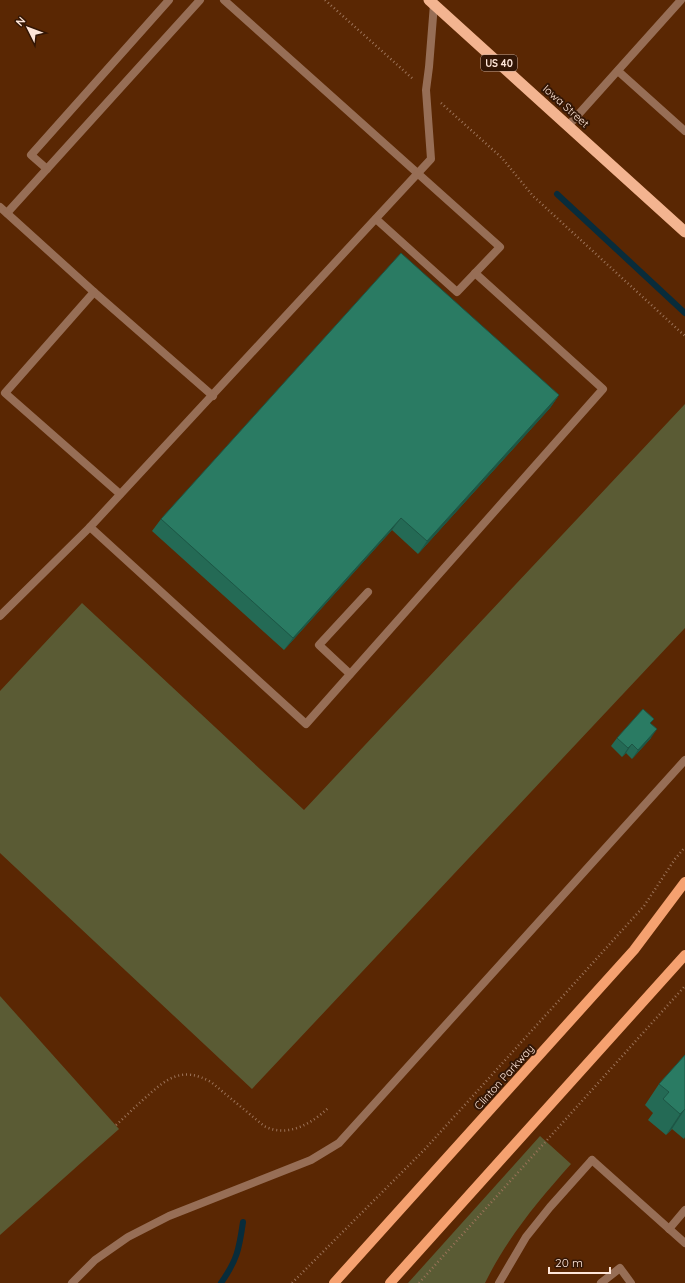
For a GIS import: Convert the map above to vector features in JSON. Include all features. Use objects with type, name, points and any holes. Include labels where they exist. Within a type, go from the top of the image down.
[{"type":"highway","name":"Iowa Street","points":[[432,2],[685,232]]},
{"type":"main road","name":"Clinton Parkway","points":[[334,1283],[634,950],[685,882]]},
{"type":"main road","points":[[390,1283],[685,955]]},
{"type":"street","points":[[47,169],[31,155],[169,0]]},
{"type":"street","points":[[8,214],[200,0]]},
{"type":"street","points":[[224,0],[500,247],[457,292],[376,219]]},
{"type":"street","points":[[568,126],[681,0]]},
{"type":"street","points":[[0,616],[90,527],[431,159],[426,90],[429,67],[432,2]]},
{"type":"street","points":[[618,71],[685,131]]},
{"type":"street","points":[[0,207],[213,396]]},
{"type":"street","points":[[90,527],[306,724],[603,389],[475,273]]},
{"type":"street","points":[[94,292],[5,393],[120,494]]},
{"type":"street","points":[[350,674],[319,645],[368,592]]},
{"type":"street","points":[[72,1283],[95,1260],[128,1237],[169,1216],[311,1160],[339,1143],[685,760]]},
{"type":"street","points":[[499,1283],[526,1237],[550,1207],[592,1160],[685,1243]]},
{"type":"street","points":[[669,1229],[685,1210]]},
{"type":"street","points":[[601,1283],[620,1268],[631,1283]]},
{"type":"path","points":[[326,0],[502,158],[533,196],[685,336]]},
{"type":"path","points":[[292,1283],[426,1148],[469,1101],[644,906],[674,859],[685,847]]},
{"type":"path","points":[[419,1283],[685,986]]},
{"type":"path","points":[[116,1125],[162,1083],[172,1077],[181,1075],[201,1077],[210,1082],[264,1126],[272,1130],[281,1131],[295,1129],[311,1122],[329,1107]]},
{"type":"green space","points":[[685,404],[685,628],[252,1089],[0,853],[0,691],[82,603],[304,810]]},
{"type":"green space","points":[[0,996],[119,1129],[0,1235]]},
{"type":"green space","points":[[540,1136],[571,1164],[513,1235],[485,1283],[408,1283]]},
{"type":"building","points":[[401,253],[559,395],[427,541],[401,518],[293,638],[161,519]]},
{"type":"building","points":[[643,709],[654,719],[650,723],[657,729],[638,750],[632,744],[628,748],[617,738]]},
{"type":"building","points":[[685,1055],[685,1109],[680,1114],[663,1099],[669,1092],[659,1084]]},
{"type":"waterway","points":[[557,194],[685,313]]},
{"type":"waterway","points":[[221,1283],[234,1261],[243,1222]]}]
